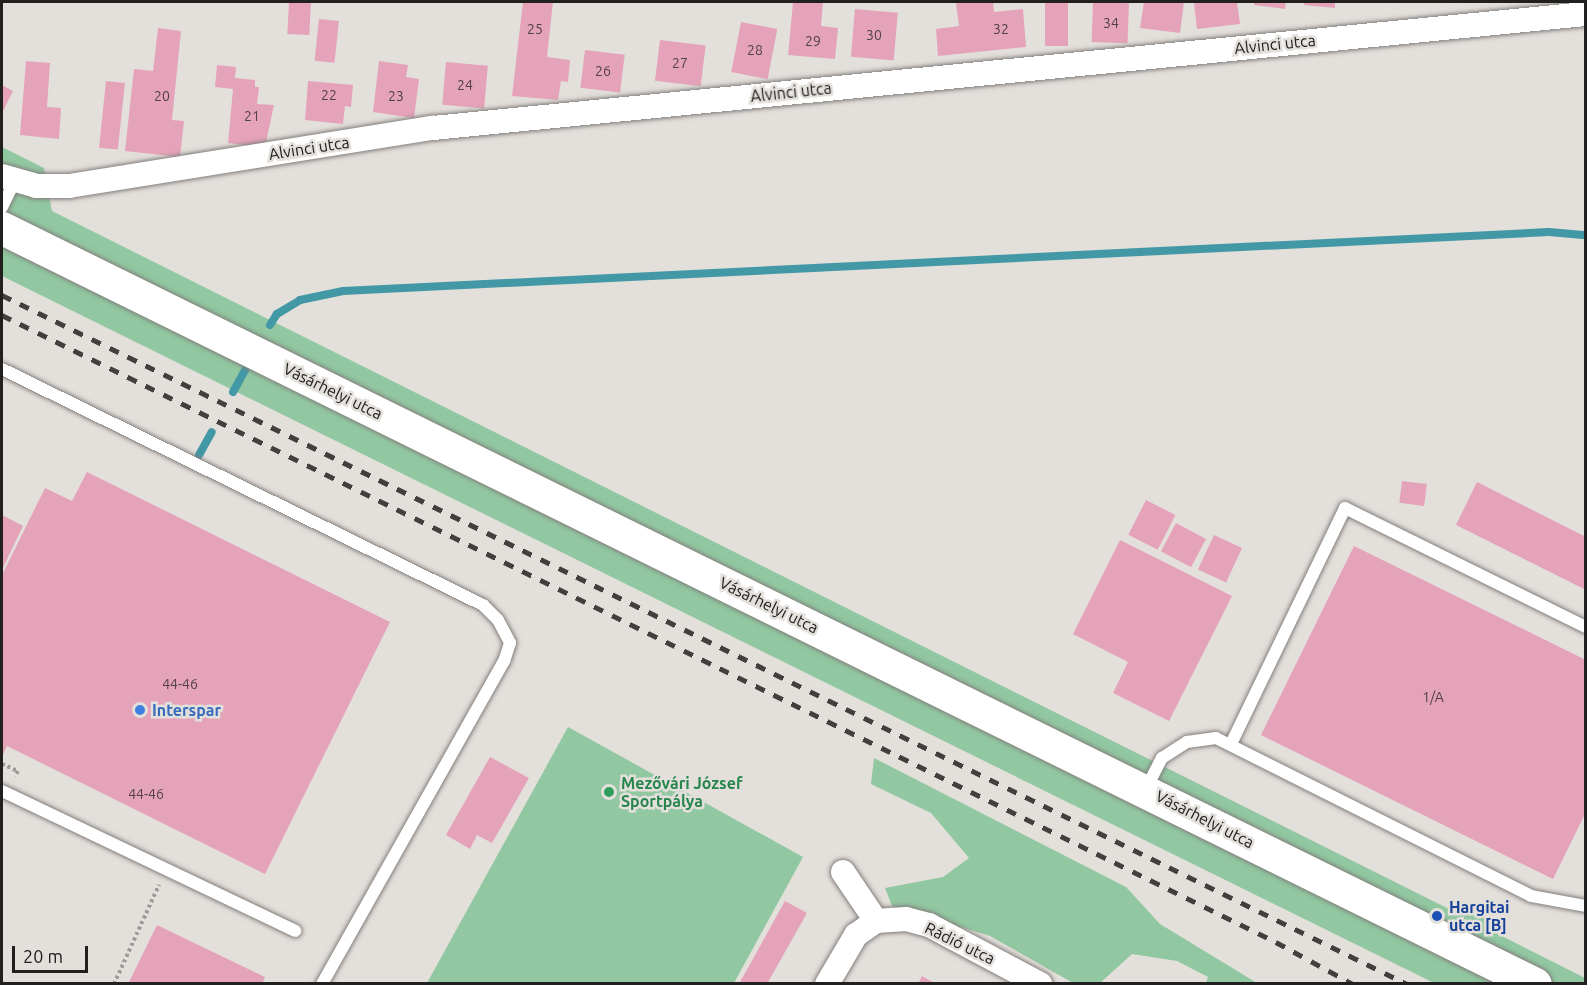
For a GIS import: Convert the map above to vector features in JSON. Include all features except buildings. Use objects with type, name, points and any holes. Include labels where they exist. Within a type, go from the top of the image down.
[{"type":"street","name":"Alvinci utca","points":[[8,179],[69,186],[432,128],[1586,14]]},
{"type":"street","name":"Vásárhelyi utca","points":[[2,228],[1146,789],[1535,984]]},
{"type":"street","points":[[827,984],[856,935],[876,921],[843,872]]},
{"type":"street","name":"Rádió utca","points":[[876,921],[906,919],[928,925],[1040,984]]},
{"type":"lane","points":[[2,207],[8,179]]},
{"type":"lane","points":[[2,369],[483,605],[506,635],[510,643],[504,661],[322,984]]},
{"type":"lane","points":[[1231,744],[1345,508],[1586,627]]},
{"type":"lane","points":[[1146,789],[1162,758],[1188,742],[1216,738],[1531,896],[1584,903]]},
{"type":"lane","points":[[2,791],[295,931]]},
{"type":"path","points":[[114,984],[166,871]]},
{"type":"green space","points":[[2,147],[44,168],[52,211],[1455,912],[1459,905],[1489,920],[1486,928],[1585,978],[1585,983],[1434,983],[2,276]]},
{"type":"green space","name":"Mezővári József Sportpálya","points":[[568,727],[803,857],[734,983],[427,983]]},
{"type":"green space","points":[[874,758],[1126,887],[1160,924],[1257,983],[1206,983],[1208,977],[1177,961],[1132,954],[1100,983],[1073,983],[990,936],[892,906],[885,888],[943,877],[969,858],[931,813],[871,784]]},
{"type":"waterway","points":[[270,325],[277,314],[300,300],[343,291],[1549,232],[1586,235]]},
{"type":"waterway","points":[[233,392],[246,369]]},
{"type":"waterway","points":[[199,455],[212,432]]},
{"type":"railway","points":[[2,295],[1407,984]]},
{"type":"railway","points":[[2,315],[1276,942],[1353,984]]},
{"type":"place","name":"Interspar","points":[[140,710]]},
{"type":"place","name":"Mezővári József Sportpálya","points":[[609,792]]},
{"type":"place","name":"Hargitai utca [B]","points":[[1437,916]]}]
